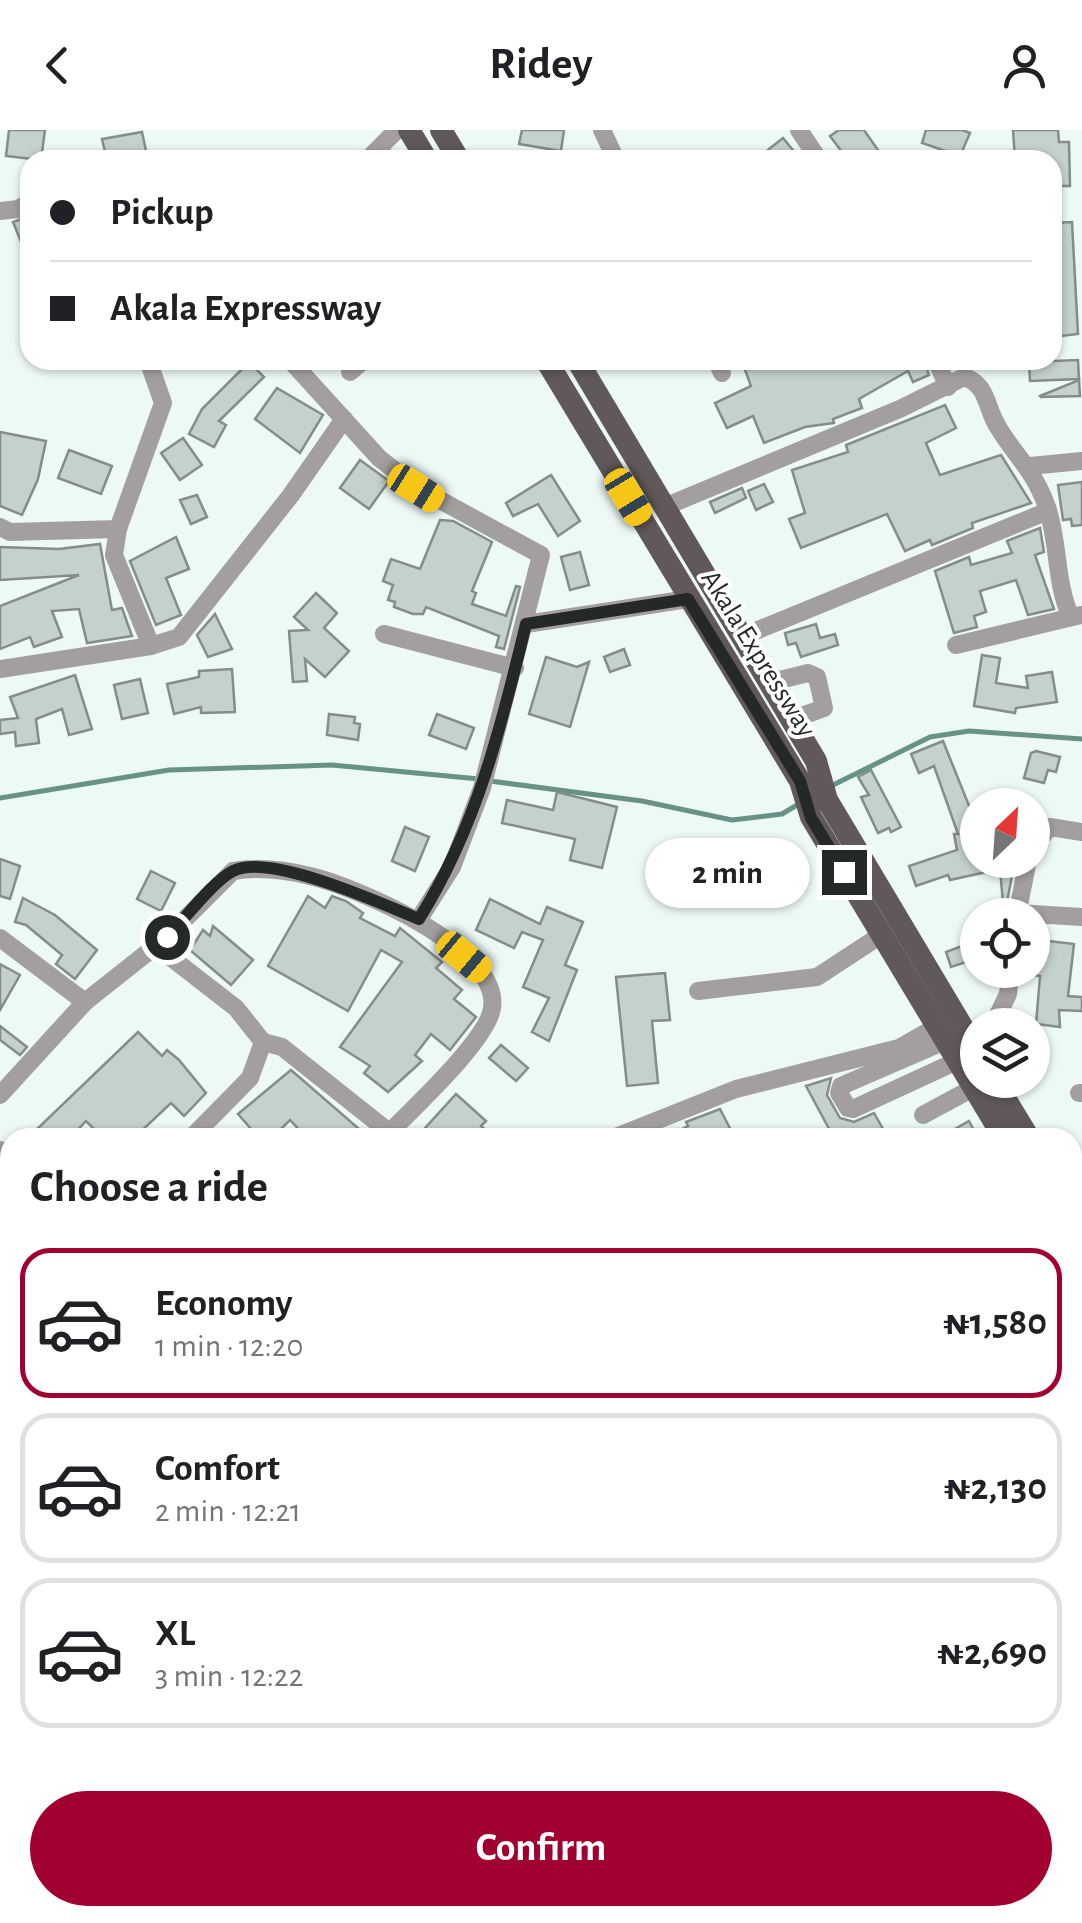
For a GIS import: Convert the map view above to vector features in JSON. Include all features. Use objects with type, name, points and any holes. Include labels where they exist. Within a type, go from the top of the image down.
[{"type":"main road","name":"Akala Expressway","points":[[552,370],[960,1045]]},
{"type":"main road","name":"Akala Expressway","points":[[583,370],[740,637],[771,676],[793,715],[816,761],[819,809],[882,936],[960,1045]]},
{"type":"main road","name":"Akala Expressway","points":[[988,1098],[1000,1128]]},
{"type":"main road","name":"Akala Expressway","points":[[995,1098],[1020,1128]]},
{"type":"street","points":[[377,150],[396,130]]},
{"type":"street","points":[[151,370],[163,403],[118,529],[114,555],[151,646]]},
{"type":"street","points":[[299,370],[379,458],[416,488],[464,517],[538,550],[540,562],[526,624],[482,788],[452,867],[419,919]]},
{"type":"street","points":[[940,370],[948,387]]},
{"type":"street","points":[[664,507],[964,377],[982,388],[996,425],[1030,466],[1048,511],[1076,615],[956,646]]},
{"type":"street","points":[[0,669],[151,646],[186,631],[344,420]]},
{"type":"street","points":[[1030,466],[1082,461]]},
{"type":"street","points":[[740,637],[1048,511]]},
{"type":"street","points":[[0,527],[10,532],[118,529]]},
{"type":"street","points":[[526,624],[688,599]]},
{"type":"street","points":[[384,634],[515,668]]},
{"type":"street","points":[[771,676],[808,672],[817,677],[825,698],[824,708],[793,715]]},
{"type":"street","points":[[1050,828],[1082,832]]},
{"type":"street","points":[[0,1095],[84,1002],[156,946],[233,870],[249,868],[310,876],[419,919],[486,976],[493,1007],[482,1033],[394,1128]]},
{"type":"street","points":[[1050,916],[1082,917]]},
{"type":"street","points":[[698,990],[817,977],[882,936]]},
{"type":"street","points":[[0,938],[84,1002]]},
{"type":"street","points":[[156,946],[236,1008],[263,1042],[282,1047],[379,1128]]},
{"type":"street","points":[[201,1128],[250,1078],[263,1042]]},
{"type":"street","points":[[637,1128],[736,1089],[899,1048],[960,1048]]},
{"type":"street","points":[[962,1048],[854,1109],[848,1108],[840,1093],[841,1086],[962,1048]]},
{"type":"street","points":[[923,1115],[960,1096]]},
{"type":"building","points":[[9,130],[45,130],[42,150],[20,150],[20,158],[6,156]]},
{"type":"building","points":[[522,130],[564,130],[561,150],[519,144]]},
{"type":"building","points":[[839,130],[864,130],[878,150],[840,150],[830,136]]},
{"type":"building","points":[[926,130],[970,133],[963,150],[942,150],[922,143]]},
{"type":"building","points":[[1013,130],[1058,130],[1059,142],[1069,142],[1070,186],[1062,186],[1062,150],[1014,150]]},
{"type":"building","points":[[142,132],[146,150],[105,150],[102,139]]},
{"type":"building","points":[[783,138],[793,150],[768,150]]},
{"type":"building","points":[[20,220],[20,239],[13,222]]},
{"type":"building","points":[[1062,222],[1072,222],[1078,334],[1062,336]]},
{"type":"building","points":[[1078,360],[1079,379],[1030,381],[1029,370],[1062,370],[1062,361]]},
{"type":"building","points":[[241,370],[257,370],[264,377],[219,421],[226,425],[214,447],[189,434],[202,409]]},
{"type":"building","points":[[745,370],[927,370],[929,375],[913,382],[908,371],[859,399],[862,408],[833,419],[834,423],[805,427],[764,443],[753,416],[727,428],[715,403],[751,386]]},
{"type":"building","points":[[1079,380],[1080,396],[1040,396]]},
{"type":"building","points":[[277,388],[323,415],[300,453],[255,419]]},
{"type":"building","points":[[945,405],[956,428],[926,443],[940,475],[1001,455],[1031,503],[972,523],[973,528],[932,545],[930,540],[905,551],[887,514],[801,548],[789,519],[805,513],[792,470],[848,452],[846,445]]},
{"type":"building","points":[[0,432],[46,441],[38,479],[22,515],[0,506]]},
{"type":"building","points":[[183,438],[202,465],[180,480],[161,453]]},
{"type":"building","points":[[69,450],[112,466],[101,494],[58,478]]},
{"type":"building","points":[[360,460],[389,481],[369,509],[340,488]]},
{"type":"building","points":[[551,475],[580,521],[558,536],[538,504],[513,516],[506,503]]},
{"type":"building","points":[[1082,482],[1082,525],[1072,526],[1071,519],[1063,520],[1058,485]]},
{"type":"building","points":[[764,484],[773,502],[756,510],[748,491]]},
{"type":"building","points":[[742,488],[746,498],[715,513],[710,502]]},
{"type":"building","points":[[197,495],[207,517],[191,524],[180,500]]},
{"type":"building","points":[[440,520],[453,521],[492,542],[472,591],[476,593],[472,604],[506,616],[516,586],[520,587],[504,649],[496,647],[499,636],[426,607],[423,614],[413,614],[394,607],[395,602],[388,600],[393,585],[383,581],[391,559],[420,569]]},
{"type":"building","points":[[1040,528],[1044,552],[1035,555],[1054,609],[1028,615],[1016,580],[980,591],[986,612],[974,616],[977,627],[954,633],[935,571],[969,557],[971,565],[1012,553],[1007,541]]},
{"type":"building","points":[[176,537],[189,569],[166,578],[181,615],[156,625],[130,561]]},
{"type":"building","points":[[100,544],[112,610],[122,608],[132,636],[87,643],[79,609],[52,611],[62,637],[34,647],[30,637],[0,649],[0,606],[79,575],[0,580],[0,547],[59,549]]},
{"type":"building","points":[[580,552],[589,585],[570,590],[561,557]]},
{"type":"building","points":[[316,593],[337,613],[324,628],[349,651],[325,677],[305,659],[307,681],[293,682],[289,631],[308,630],[294,617]]},
{"type":"building","points":[[215,614],[232,649],[208,657],[197,635]]},
{"type":"building","points":[[816,624],[820,638],[835,634],[838,645],[801,657],[796,643],[788,645],[785,633]]},
{"type":"building","points":[[624,649],[630,665],[610,672],[604,657]]},
{"type":"building","points":[[982,655],[1000,658],[996,683],[1028,688],[1026,676],[1052,672],[1057,702],[1016,708],[1015,713],[974,706]]},
{"type":"building","points":[[546,657],[577,667],[589,662],[570,727],[529,714]]},
{"type":"building","points":[[232,669],[235,712],[201,713],[201,707],[174,714],[167,684],[199,677],[199,671]]},
{"type":"building","points":[[75,675],[92,729],[69,735],[62,709],[36,719],[39,743],[16,746],[15,732],[0,734],[0,720],[18,718],[10,697]]},
{"type":"building","points":[[140,679],[148,713],[122,719],[114,685]]},
{"type":"building","points":[[329,714],[355,717],[354,723],[360,724],[358,740],[327,735]]},
{"type":"building","points":[[437,714],[474,728],[466,749],[429,735]]},
{"type":"building","points":[[943,741],[962,788],[960,878],[950,880],[948,875],[916,886],[909,866],[957,850],[954,834],[958,834],[934,766],[919,773],[911,754]]},
{"type":"building","points":[[1031,753],[1060,757],[1056,772],[1048,770],[1044,783],[1024,778]]},
{"type":"building","points":[[871,770],[901,827],[891,832],[889,828],[878,833],[861,797],[869,795],[858,777]]},
{"type":"building","points":[[557,792],[617,807],[602,868],[570,860],[575,839],[502,823],[507,800],[553,810]]},
{"type":"building","points":[[405,827],[429,837],[415,871],[392,861]]},
{"type":"building","points":[[0,859],[20,866],[10,899],[0,896]]},
{"type":"building","points":[[151,871],[175,883],[161,911],[137,899]]},
{"type":"building","points":[[1001,878],[1012,878],[1008,898],[1003,898]]},
{"type":"building","points":[[308,896],[325,908],[332,896],[346,901],[363,913],[360,918],[395,936],[400,928],[442,962],[436,968],[462,990],[454,999],[476,1017],[450,1050],[431,1034],[415,1055],[422,1061],[388,1092],[364,1073],[370,1066],[340,1047],[402,962],[381,950],[348,1011],[268,966]]},
{"type":"building","points":[[23,898],[55,915],[97,950],[75,979],[56,964],[62,955],[26,925],[15,922]]},
{"type":"building","points":[[490,899],[540,924],[547,907],[583,922],[565,965],[577,970],[549,1041],[532,1032],[549,998],[523,987],[543,940],[522,932],[514,948],[476,930]]},
{"type":"building","points":[[213,926],[253,960],[231,985],[190,950],[203,930],[210,936]]},
{"type":"building","points":[[1050,941],[1074,944],[1068,996],[1082,997],[1082,1011],[1059,1010],[1060,1027],[1050,1026],[1050,1008],[1037,1008],[1039,988],[1050,988]]},
{"type":"building","points":[[960,947],[960,964],[951,967],[946,952]]},
{"type":"building","points":[[0,964],[20,975],[0,1010]]},
{"type":"building","points":[[665,973],[670,1020],[652,1021],[658,1083],[627,1086],[616,977]]},
{"type":"building","points":[[0,1026],[27,1047],[20,1055],[0,1040]]},
{"type":"building","points":[[138,1032],[162,1056],[167,1050],[179,1060],[206,1093],[184,1116],[171,1103],[145,1128],[93,1128],[86,1121],[79,1128],[38,1128]]},
{"type":"building","points":[[501,1045],[528,1068],[516,1081],[489,1058]]},
{"type":"building","points":[[291,1070],[358,1128],[298,1128],[290,1120],[282,1128],[250,1128],[238,1114]]},
{"type":"building","points":[[831,1078],[827,1095],[840,1118],[854,1122],[874,1113],[882,1128],[829,1128],[806,1086]]},
{"type":"building","points":[[456,1094],[486,1121],[483,1128],[425,1128]]},
{"type":"building","points":[[720,1109],[730,1128],[684,1128],[688,1126],[686,1122]]},
{"type":"waterway","points":[[829,787],[930,737],[969,731],[1082,739]]},
{"type":"waterway","points":[[0,798],[169,770],[332,765],[479,779]]},
{"type":"waterway","points":[[490,781],[642,801],[732,820],[782,814],[802,802]]},
{"type":"route","points":[[167,937],[233,870],[249,868],[310,876],[419,919],[452,867],[482,788],[526,624],[688,599],[741,679],[800,781],[811,818],[844,872]]}]
